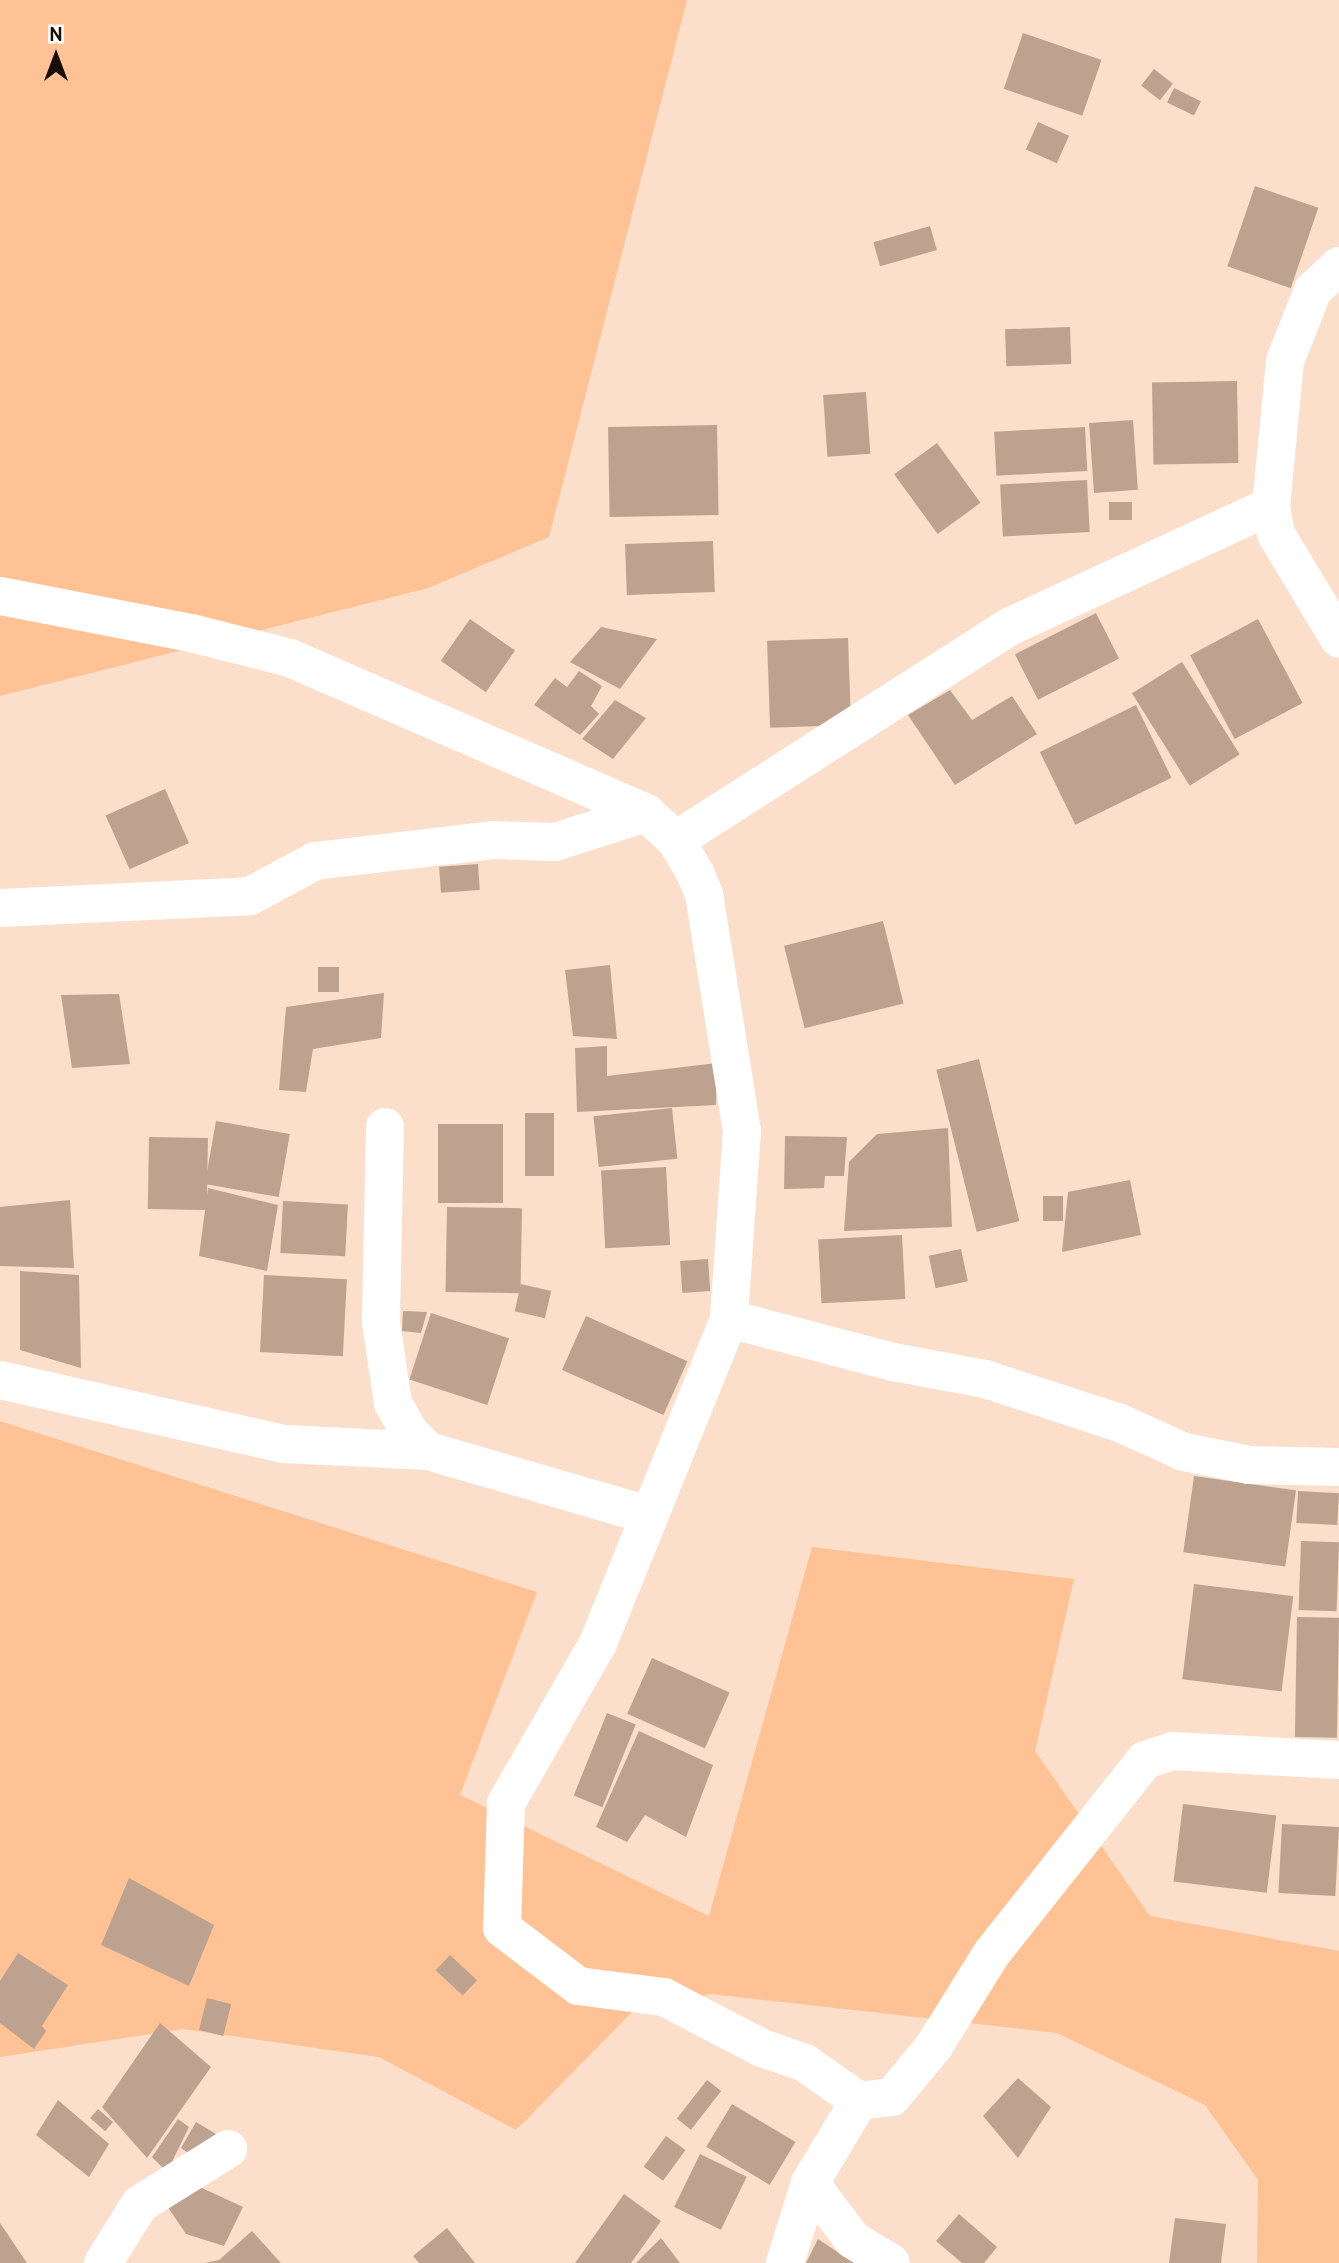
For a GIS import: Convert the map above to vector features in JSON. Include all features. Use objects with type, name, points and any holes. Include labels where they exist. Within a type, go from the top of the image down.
[{"type":"street","points":[[1339,265],[1313,290],[1285,361],[1271,506],[1276,534],[1339,639]]},
{"type":"street","points":[[676,840],[1011,626],[1271,506]]},
{"type":"street","points":[[0,596],[191,633],[290,658],[646,813],[676,840],[704,894],[742,1131],[729,1319],[597,1645],[506,1803],[502,1928],[578,1986],[664,1997],[762,2048],[805,2063],[859,2101],[892,2097],[934,2046],[992,1953],[1145,1760],[1173,1751],[1339,1760]]},
{"type":"street","points":[[0,908],[250,896],[314,861],[493,840],[555,842],[646,813]]},
{"type":"street","points":[[386,1126],[381,1322],[386,1369],[393,1403],[409,1432],[428,1451]]},
{"type":"street","points":[[729,1319],[893,1362],[985,1379],[1120,1423],[1184,1452],[1249,1465],[1339,1467]]},
{"type":"street","points":[[0,1380],[285,1444],[428,1451],[648,1515]]},
{"type":"street","points":[[785,2263],[810,2183],[859,2101]]},
{"type":"street","points":[[103,2263],[140,2204],[228,2149]]},
{"type":"street","points":[[810,2183],[853,2240],[891,2263]]},
{"type":"shaded area","points":[[0,0],[687,0],[549,537],[428,588],[0,696]]},
{"type":"shaded area","points":[[0,1421],[537,1592],[460,1795],[709,1916],[812,1547],[1074,1579],[1035,1751],[1150,1916],[1339,1951],[1339,2263],[1257,2263],[1258,2180],[1205,2105],[1057,2033],[711,1994],[632,2012],[516,2130],[379,2057],[183,2029],[0,2057]]},
{"type":"building","points":[[1023,33],[1101,60],[1082,116],[1004,89]]},
{"type":"building","points":[[1154,69],[1173,84],[1160,100],[1141,86]]},
{"type":"building","points":[[1174,88],[1201,101],[1194,116],[1167,102]]},
{"type":"building","points":[[1038,122],[1069,136],[1057,163],[1026,149]]},
{"type":"building","points":[[1255,186],[1318,208],[1291,288],[1227,266]]},
{"type":"building","points":[[930,226],[937,250],[880,266],[873,242]]},
{"type":"building","points":[[1070,327],[1071,364],[1006,366],[1005,329]]},
{"type":"building","points":[[1237,381],[1238,463],[1153,464],[1152,382]]},
{"type":"building","points":[[866,392],[870,454],[827,457],[823,395]]},
{"type":"building","points":[[1133,420],[1138,490],[1094,493],[1089,423]]},
{"type":"building","points":[[717,425],[719,515],[610,517],[608,427]]},
{"type":"building","points":[[1085,427],[1087,471],[996,476],[994,432]]},
{"type":"building","points":[[937,443],[980,503],[938,534],[894,474]]},
{"type":"building","points":[[1087,480],[1090,532],[1003,536],[1000,485]]},
{"type":"building","points":[[1109,502],[1132,502],[1132,520],[1109,520]]},
{"type":"building","points":[[713,541],[715,592],[627,595],[625,544]]},
{"type":"building","points":[[1096,613],[1119,658],[1038,700],[1015,654]]},
{"type":"building","points":[[470,619],[515,651],[486,692],[441,661]]},
{"type":"building","points":[[1258,619],[1303,703],[1235,739],[1190,655]]},
{"type":"building","points":[[601,627],[657,639],[620,689],[570,662]]},
{"type":"building","points":[[848,638],[851,725],[770,728],[767,641]]},
{"type":"building","points":[[1182,662],[1240,754],[1190,786],[1132,693]]},
{"type":"building","points":[[579,671],[602,686],[591,706],[599,714],[580,735],[534,705],[555,678],[567,687]]},
{"type":"building","points":[[950,690],[972,720],[1012,696],[1037,734],[955,785],[908,715]]},
{"type":"building","points":[[615,700],[646,718],[613,759],[582,739]]},
{"type":"building","points":[[1136,705],[1172,778],[1075,825],[1040,752]]},
{"type":"building","points":[[165,789],[189,843],[130,869],[106,815]]},
{"type":"building","points":[[478,864],[480,890],[441,893],[439,867]]},
{"type":"building","points":[[883,921],[904,1003],[805,1028],[784,946]]},
{"type":"building","points":[[610,965],[617,1039],[573,1036],[565,970]]},
{"type":"building","points":[[318,967],[339,967],[339,992],[318,992]]},
{"type":"building","points":[[384,993],[381,1038],[313,1049],[306,1092],[279,1090],[286,1007]]},
{"type":"building","points":[[119,994],[130,1064],[72,1068],[61,995]]},
{"type":"building","points":[[607,1046],[607,1076],[717,1063],[716,1105],[577,1112],[575,1048]]},
{"type":"building","points":[[979,1059],[1019,1221],[977,1232],[936,1070]]},
{"type":"building","points":[[672,1108],[677,1159],[599,1167],[593,1116]]},
{"type":"building","points":[[525,1113],[554,1113],[554,1176],[525,1176]]},
{"type":"building","points":[[216,1121],[290,1134],[279,1197],[205,1184]]},
{"type":"building","points":[[438,1124],[503,1124],[503,1203],[438,1203]]},
{"type":"building","points":[[948,1128],[952,1227],[844,1231],[849,1162],[877,1134]]},
{"type":"building","points":[[785,1136],[847,1137],[844,1176],[825,1176],[824,1188],[784,1189]]},
{"type":"building","points":[[149,1137],[208,1138],[207,1210],[148,1209]]},
{"type":"building","points":[[666,1167],[670,1245],[605,1248],[601,1170]]},
{"type":"building","points":[[1130,1180],[1141,1235],[1062,1252],[1068,1192]]},
{"type":"building","points":[[208,1188],[278,1205],[267,1271],[199,1256]]},
{"type":"building","points":[[1043,1196],[1063,1196],[1063,1221],[1043,1221]]},
{"type":"building","points":[[70,1200],[74,1268],[0,1266],[0,1207]]},
{"type":"building","points":[[283,1201],[348,1204],[345,1256],[280,1253]]},
{"type":"building","points":[[447,1207],[522,1208],[521,1293],[446,1292]]},
{"type":"building","points":[[902,1235],[905,1299],[821,1303],[818,1239]]},
{"type":"building","points":[[961,1249],[968,1281],[936,1288],[929,1256]]},
{"type":"building","points":[[708,1259],[710,1291],[682,1293],[680,1261]]},
{"type":"building","points":[[20,1271],[79,1275],[81,1368],[20,1350]]},
{"type":"building","points":[[264,1275],[347,1279],[343,1356],[260,1352]]},
{"type":"building","points":[[521,1284],[551,1291],[545,1318],[515,1311]]},
{"type":"building","points":[[403,1311],[427,1312],[421,1333],[402,1331]]},
{"type":"building","points":[[431,1313],[509,1338],[487,1405],[409,1380]]},
{"type":"building","points":[[586,1316],[687,1361],[663,1415],[562,1370]]},
{"type":"building","points":[[1194,1476],[1296,1490],[1285,1567],[1183,1552]]},
{"type":"building","points":[[1298,1491],[1339,1493],[1337,1525],[1296,1523]]},
{"type":"building","points":[[1301,1541],[1339,1542],[1337,1611],[1299,1610]]},
{"type":"building","points":[[1194,1584],[1293,1596],[1282,1691],[1182,1679]]},
{"type":"building","points":[[1297,1617],[1339,1618],[1337,1738],[1295,1737]]},
{"type":"building","points":[[652,1658],[730,1693],[705,1748],[627,1714]]},
{"type":"building","points":[[607,1713],[636,1725],[602,1807],[574,1796]]},
{"type":"building","points":[[639,1731],[713,1765],[686,1837],[645,1815],[627,1842],[596,1827]]},
{"type":"building","points":[[1183,1804],[1276,1815],[1267,1893],[1173,1881]]},
{"type":"building","points":[[1282,1824],[1339,1827],[1335,1896],[1278,1893]]},
{"type":"building","points":[[129,1878],[214,1925],[189,1986],[101,1945]]},
{"type":"building","points":[[18,1953],[68,1985],[42,2026],[46,2031],[34,2049],[0,2023],[0,1981]]},
{"type":"building","points":[[450,1955],[477,1980],[463,1996],[436,1970]]},
{"type":"building","points":[[207,1998],[231,2004],[223,2036],[199,2030]]},
{"type":"building","points":[[160,2023],[211,2067],[147,2158],[102,2107]]},
{"type":"building","points":[[1018,2078],[1051,2107],[1018,2158],[983,2116]]},
{"type":"building","points":[[707,2080],[721,2091],[691,2130],[677,2119]]},
{"type":"building","points":[[58,2100],[109,2144],[89,2177],[36,2135]]},
{"type":"building","points":[[732,2104],[795,2142],[770,2185],[706,2147]]},
{"type":"building","points":[[98,2109],[113,2122],[105,2131],[90,2118]]},
{"type":"building","points":[[178,2119],[189,2127],[167,2172],[152,2157]]},
{"type":"building","points":[[196,2122],[216,2134],[198,2160],[181,2148]]},
{"type":"building","points":[[666,2136],[685,2150],[663,2181],[644,2167]]},
{"type":"building","points":[[700,2154],[747,2177],[721,2230],[674,2207]]},
{"type":"building","points":[[189,2182],[243,2207],[224,2246],[186,2234],[167,2206]]},
{"type":"building","points":[[624,2194],[661,2221],[631,2263],[575,2263]]},
{"type":"building","points":[[959,2214],[997,2247],[984,2263],[962,2263],[936,2241]]},
{"type":"building","points":[[1175,2218],[1226,2224],[1221,2263],[1169,2263]]},
{"type":"building","points":[[0,2223],[27,2263],[0,2263]]},
{"type":"building","points":[[447,2228],[475,2263],[419,2263],[413,2256]]},
{"type":"building","points":[[252,2231],[281,2263],[205,2263],[219,2260]]},
{"type":"building","points":[[661,2238],[680,2263],[636,2263]]},
{"type":"building","points":[[818,2239],[854,2263],[806,2263]]}]
